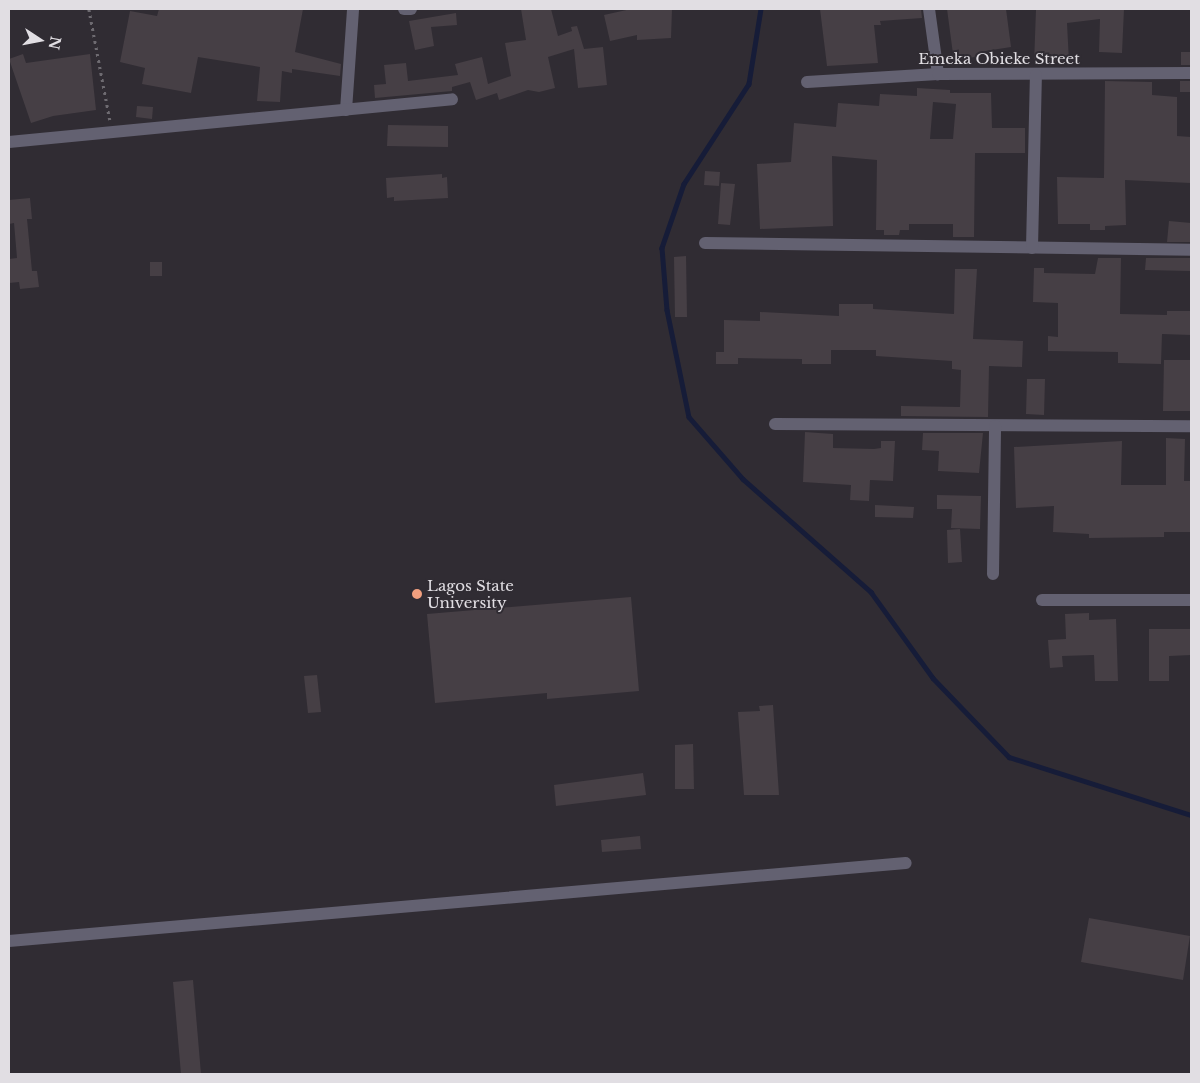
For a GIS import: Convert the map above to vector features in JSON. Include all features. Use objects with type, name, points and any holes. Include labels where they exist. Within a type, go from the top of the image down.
[{"type":"street","points":[[346,110],[353,9]]},
{"type":"street","points":[[404,9],[411,9]]},
{"type":"street","points":[[929,9],[938,74]]},
{"type":"street","name":"Emeka Obieke Street","points":[[807,82],[938,74],[1191,73]]},
{"type":"street","points":[[1032,248],[1036,75]]},
{"type":"street","points":[[9,142],[113,134],[452,99]]},
{"type":"street","points":[[705,243],[1191,250]]},
{"type":"street","points":[[775,424],[1191,426]]},
{"type":"street","points":[[993,574],[995,426]]},
{"type":"street","points":[[1042,600],[1191,600]]},
{"type":"street","points":[[9,941],[906,863]]},
{"type":"path","points":[[89,9],[113,134]]},
{"type":"building","points":[[159,9],[303,9],[295,52],[341,64],[340,76],[292,69],[292,73],[282,71],[280,102],[257,101],[260,67],[198,57],[191,93],[142,84],[145,68],[120,62],[130,11],[157,16]]},
{"type":"building","points":[[521,9],[551,9],[558,36],[572,31],[571,27],[577,26],[584,49],[603,47],[607,85],[578,88],[574,49],[548,57],[555,88],[539,92],[528,90],[499,100],[497,93],[476,100],[470,82],[452,87],[452,91],[375,98],[374,85],[386,84],[384,65],[406,63],[408,81],[458,75],[455,64],[482,57],[488,84],[511,76],[505,43],[526,40]]},
{"type":"building","points":[[631,9],[672,9],[671,38],[637,40],[637,35],[610,41],[604,15]]},
{"type":"building","points":[[820,9],[921,9],[922,18],[880,21],[881,25],[874,25],[878,63],[827,66]]},
{"type":"building","points":[[947,9],[1006,9],[1011,47],[979,52],[980,56],[958,60],[957,53],[953,54]]},
{"type":"building","points":[[1036,9],[1124,9],[1122,53],[1099,52],[1100,19],[1067,23],[1069,62],[1034,64]]},
{"type":"building","points":[[456,13],[457,25],[431,27],[434,46],[415,50],[409,21]]},
{"type":"building","points":[[1181,52],[1190,52],[1190,65],[1181,65]]},
{"type":"building","points":[[23,54],[26,63],[90,54],[96,110],[53,116],[31,123],[9,59]]},
{"type":"building","points":[[1105,81],[1152,82],[1152,95],[1177,97],[1177,136],[1191,137],[1191,183],[1125,180],[1126,225],[1105,226],[1105,230],[1090,230],[1090,224],[1058,224],[1057,177],[1104,178]]},
{"type":"building","points":[[1180,81],[1191,81],[1191,92],[1180,92]]},
{"type":"building","points":[[917,88],[950,90],[950,93],[991,93],[992,128],[1025,128],[1025,153],[975,153],[974,237],[953,237],[953,224],[909,224],[909,230],[900,230],[899,235],[884,235],[884,230],[876,230],[877,160],[832,156],[833,226],[760,229],[757,164],[791,162],[794,123],[836,127],[838,103],[879,106],[880,94],[917,96]],"holes":[[[933,102],[956,104],[953,139],[930,139]]]},
{"type":"building","points":[[137,106],[153,107],[152,119],[136,117]]},
{"type":"building","points":[[388,125],[448,126],[448,147],[387,146]]},
{"type":"building","points":[[705,171],[720,172],[719,186],[704,185]]},
{"type":"building","points":[[442,174],[442,178],[447,177],[448,198],[394,201],[394,197],[387,198],[386,178]]},
{"type":"building","points":[[721,183],[735,184],[730,225],[718,224]]},
{"type":"building","points":[[30,198],[32,219],[27,219],[32,271],[37,271],[39,287],[20,289],[19,282],[9,283],[9,259],[17,258],[14,223],[9,224],[9,200]]},
{"type":"building","points":[[1169,221],[1191,223],[1191,242],[1167,242]]},
{"type":"building","points":[[686,256],[687,317],[675,317],[674,257]]},
{"type":"building","points":[[1098,258],[1121,258],[1120,314],[1167,315],[1167,311],[1191,311],[1191,335],[1162,334],[1161,364],[1118,363],[1118,352],[1048,351],[1048,336],[1058,337],[1058,303],[1033,302],[1034,268],[1044,268],[1044,273],[1095,274]]},
{"type":"building","points":[[1146,258],[1191,258],[1190,271],[1145,270]]},
{"type":"building","points":[[150,262],[162,262],[162,276],[150,276]]},
{"type":"building","points":[[955,269],[977,269],[973,339],[1023,341],[1022,367],[989,366],[988,417],[901,416],[901,406],[960,407],[961,370],[952,369],[952,361],[876,356],[876,350],[831,350],[831,364],[802,364],[802,359],[738,358],[738,364],[716,364],[716,352],[724,352],[724,320],[760,321],[760,312],[839,316],[839,304],[873,304],[873,309],[954,314]]},
{"type":"building","points":[[1164,360],[1191,360],[1191,411],[1163,411]]},
{"type":"building","points":[[1027,379],[1045,379],[1044,415],[1026,414]]},
{"type":"building","points":[[805,432],[833,434],[833,448],[874,449],[881,448],[881,441],[895,441],[893,481],[870,480],[869,501],[850,500],[851,485],[803,482]]},
{"type":"building","points":[[923,433],[983,433],[979,473],[938,471],[939,451],[922,450]]},
{"type":"building","points":[[1166,438],[1185,439],[1184,481],[1191,481],[1191,532],[1164,532],[1164,537],[1089,538],[1089,534],[1053,532],[1054,506],[1016,508],[1014,447],[1122,441],[1121,485],[1166,485]]},
{"type":"building","points":[[937,495],[981,496],[980,529],[951,528],[952,509],[937,509]]},
{"type":"building","points":[[875,505],[914,507],[913,518],[875,517]]},
{"type":"building","points":[[960,529],[962,562],[948,563],[947,530]]},
{"type":"building","points":[[631,597],[639,691],[547,699],[547,693],[435,703],[427,614]]},
{"type":"building","points":[[1089,613],[1089,620],[1116,619],[1118,681],[1095,681],[1094,655],[1062,656],[1063,667],[1050,668],[1048,640],[1066,639],[1065,614]]},
{"type":"building","points":[[1149,629],[1191,629],[1191,655],[1169,656],[1169,681],[1149,681]]},
{"type":"building","points":[[317,675],[321,712],[308,713],[304,676]]},
{"type":"building","points":[[773,705],[779,795],[744,795],[738,712],[760,711],[759,706]]},
{"type":"building","points":[[693,744],[694,789],[675,789],[675,745]]},
{"type":"building","points":[[643,773],[646,795],[556,806],[554,785]]},
{"type":"building","points":[[640,836],[641,849],[602,852],[601,840]]},
{"type":"building","points":[[1089,918],[1190,936],[1183,980],[1081,962]]},
{"type":"building","points":[[193,980],[201,1074],[181,1074],[173,982]]},
{"type":"waterway","points":[[761,9],[749,84],[684,184],[662,248],[667,310],[689,417],[743,479],[871,592],[933,678],[1009,757],[1191,815]]},
{"type":"place","name":"Lagos State University","points":[[417,594]]}]
